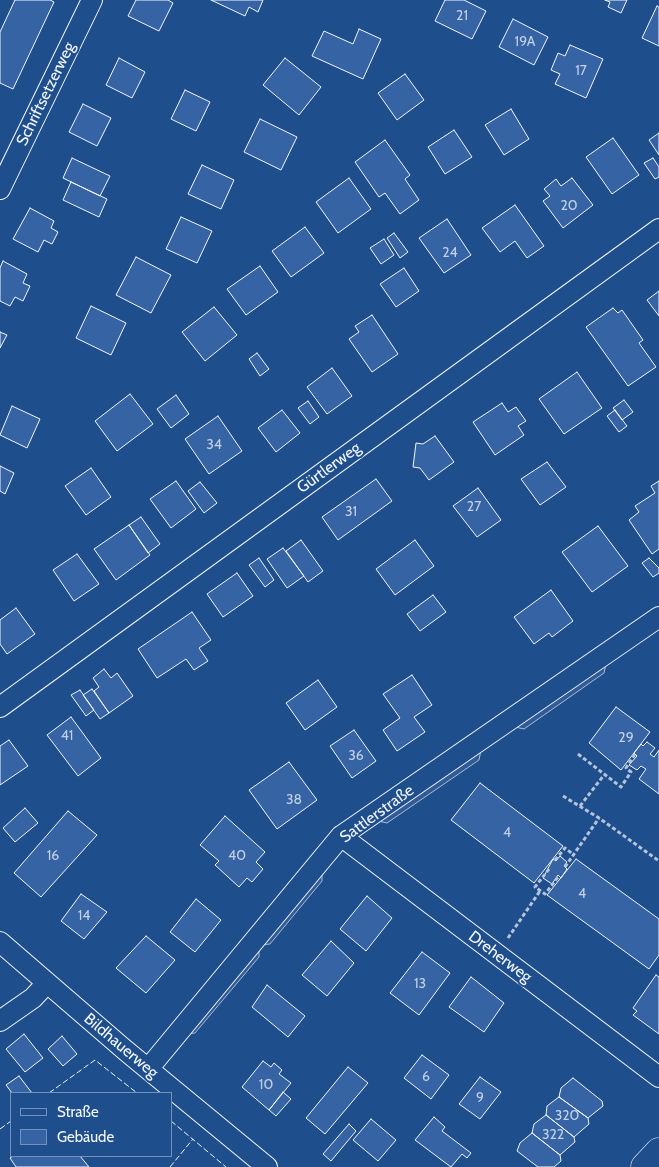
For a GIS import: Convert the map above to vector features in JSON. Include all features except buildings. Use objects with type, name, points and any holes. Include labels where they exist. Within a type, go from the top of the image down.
[{"type":"main road","points":[[645,1167],[659,1152]]},
{"type":"street","name":"Schriftsetzerweg","points":[[0,189],[92,0]]},
{"type":"street","name":"Gürtlerweg","points":[[0,707],[659,229]]},
{"type":"street","name":"Sattlerstraße","points":[[148,1068],[341,836],[659,617]]},
{"type":"street","name":"Dreherweg","points":[[341,836],[659,1077]]},
{"type":"street","name":"Bildhauerweg","points":[[0,942],[267,1167]]},
{"type":"street","points":[[0,1021],[33,998],[47,983]]},
{"type":"path","points":[[578,754],[621,787],[631,772],[626,768],[635,754]]},
{"type":"path","points":[[580,806],[604,775]]},
{"type":"path","points":[[563,796],[599,818],[659,861]]},
{"type":"path","points":[[565,867],[599,818]]},
{"type":"path","points":[[555,860],[565,848],[574,855]]},
{"type":"path","points":[[549,869],[535,887],[540,891],[545,894],[559,876]]},
{"type":"path","points":[[506,942],[540,891]]},
{"type":"shaded area","points":[[606,664],[604,673],[524,729],[515,727]]},
{"type":"shaded area","points":[[481,750],[479,760],[387,823],[378,821]]},
{"type":"shaded area","points":[[322,872],[322,881],[270,944],[260,945]]},
{"type":"shaded area","points":[[259,947],[259,957],[195,1033],[186,1034]]},
{"type":"fence","points":[[50,1092],[95,1060],[136,1092]]},
{"type":"fence","points":[[0,1129],[10,1122]]},
{"type":"fence","points":[[172,1122],[226,1167]]},
{"type":"fence","points":[[170,1167],[193,1139]]}]
